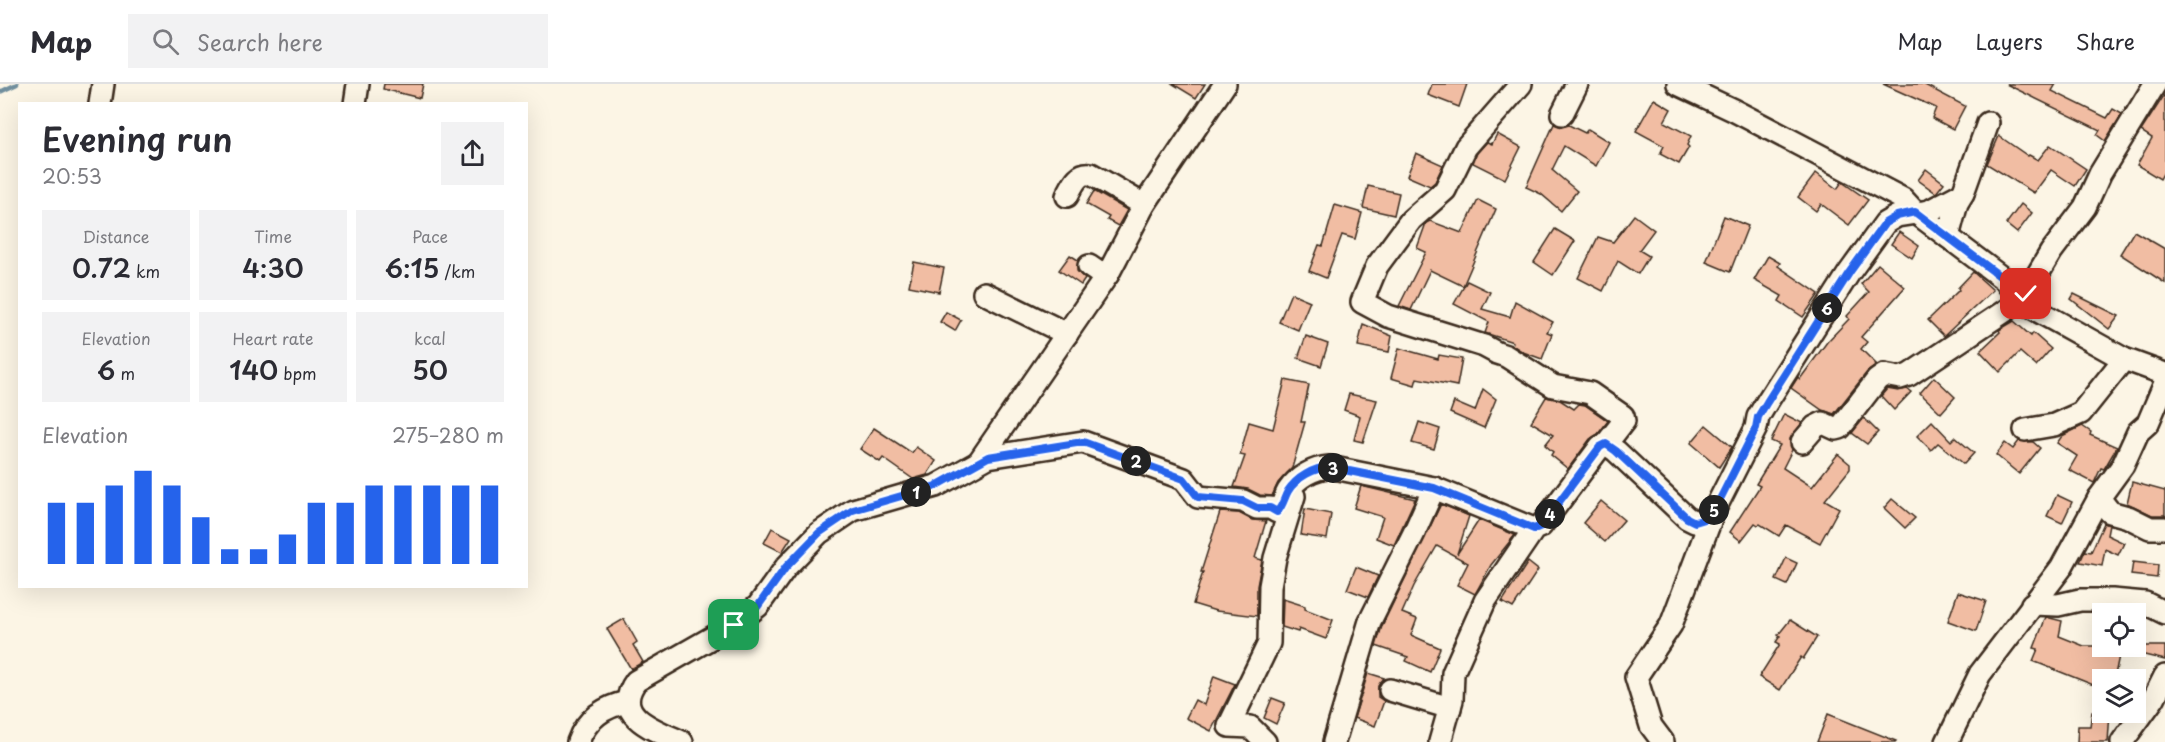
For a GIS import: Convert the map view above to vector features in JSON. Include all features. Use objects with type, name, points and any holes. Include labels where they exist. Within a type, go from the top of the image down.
[{"type":"street","points":[[100,102],[103,84]]},
{"type":"street","points":[[355,102],[358,84]]},
{"type":"street","points":[[980,460],[1108,274],[1144,205],[1226,84]]},
{"type":"street","points":[[1440,742],[1450,708],[1453,673],[1485,602],[1534,529],[1541,526],[1600,447],[1606,444],[1624,421],[1623,416],[1590,393],[1553,386],[1506,356],[1484,346],[1388,316],[1362,302],[1377,266],[1411,220],[1445,190],[1466,147],[1521,84]]},
{"type":"street","points":[[1562,114],[1577,84]]},
{"type":"street","points":[[1678,84],[1733,110],[1903,199],[1915,212],[2005,280],[2020,301],[2124,359],[2165,374]]},
{"type":"street","points":[[1802,442],[1815,427],[1822,423],[1836,429],[1840,428],[1884,375],[1900,378],[1909,375],[2020,301],[2051,252],[2085,207],[2100,174],[2155,84]]},
{"type":"street","points":[[1948,237],[1957,203],[1963,193],[1988,123]]},
{"type":"street","points":[[1067,196],[1078,176],[1085,173],[1092,174],[1144,205]]},
{"type":"street","points":[[1663,742],[1651,726],[1636,677],[1671,625],[1714,511],[1756,428],[1758,417],[1849,273],[1885,223],[1897,216],[1929,211],[1963,193]]},
{"type":"street","points":[[1089,266],[1102,275],[1108,274]]},
{"type":"street","points":[[984,293],[1067,334]]},
{"type":"street","points":[[2025,430],[2054,425],[2081,413],[2124,359]]},
{"type":"street","points":[[1947,742],[1980,674],[2061,568],[2099,498],[2123,465],[2138,432],[2148,423],[2165,383]]},
{"type":"street","points":[[682,742],[642,724],[633,714],[628,702],[631,688],[636,681],[734,625],[758,606],[786,567],[819,533],[853,510],[936,486],[988,457],[1083,442],[1184,479],[1198,497],[1243,501],[1257,508],[1270,508],[1277,512],[1282,507],[1289,489],[1307,473],[1318,468],[1329,467],[1434,488],[1534,529]]},
{"type":"street","points":[[1606,444],[1687,518],[1695,522],[1705,519],[1714,511]]},
{"type":"street","points":[[1265,742],[1250,727],[1229,726],[1269,643],[1270,586],[1275,558],[1298,481]]},
{"type":"street","points":[[1334,742],[1370,621],[1419,524],[1434,488]]},
{"type":"street","points":[[2099,498],[2110,512],[2128,517],[2150,528],[2165,528]]},
{"type":"street","points":[[2032,604],[2058,605],[2080,600],[2112,600],[2145,603],[2165,613]]},
{"type":"street","points":[[2122,742],[2154,698],[2165,676]]},
{"type":"street","points":[[1390,690],[1450,708]]},
{"type":"street","points":[[578,742],[597,713],[612,705],[628,702]]},
{"type":"building","points":[[384,84],[423,84],[420,98],[383,89]]},
{"type":"building","points":[[1173,84],[1205,84],[1196,98]]},
{"type":"building","points":[[1432,84],[1467,84],[1459,107],[1428,95]]},
{"type":"building","points":[[1883,84],[1923,84],[1965,106],[1953,129],[1932,118],[1936,108]]},
{"type":"building","points":[[2006,84],[2056,84],[2052,91],[2107,118],[2113,109],[2122,114],[2105,141],[2097,135],[2100,130]]},
{"type":"building","points":[[2165,94],[2165,170],[2160,179],[2137,165],[2152,138],[2141,131]]},
{"type":"building","points":[[1654,99],[1671,109],[1664,122],[1691,136],[1687,145],[1689,147],[1679,164],[1660,154],[1664,146],[1636,131]]},
{"type":"building","points":[[1554,124],[1562,127],[1569,125],[1585,133],[1588,129],[1609,142],[1596,166],[1564,146],[1552,170],[1577,191],[1561,211],[1541,194],[1526,187]]},
{"type":"building","points":[[1497,134],[1521,147],[1505,179],[1473,163],[1477,153],[1487,142],[1492,144]]},
{"type":"building","points":[[1999,136],[2028,156],[2038,160],[2050,145],[2086,169],[2075,186],[2051,170],[2034,193],[1987,164]]},
{"type":"building","points":[[1416,153],[1443,165],[1435,182],[1430,186],[1407,176]]},
{"type":"building","points":[[1926,169],[1944,183],[1936,193],[1918,180]]},
{"type":"building","points":[[1816,173],[1837,189],[1842,182],[1868,200],[1849,225],[1821,204],[1816,211],[1798,197]]},
{"type":"building","points":[[1368,186],[1399,193],[1394,215],[1363,208]]},
{"type":"building","points":[[1094,191],[1127,210],[1118,226],[1107,220],[1109,217],[1086,204]]},
{"type":"building","points":[[1478,200],[1496,209],[1463,286],[1430,270],[1411,310],[1399,306],[1426,252],[1417,248],[1426,223],[1430,221],[1462,233]]},
{"type":"building","points":[[2021,204],[2032,213],[2017,233],[2006,224]]},
{"type":"building","points":[[1335,205],[1362,213],[1355,239],[1342,235],[1326,278],[1309,271],[1319,245],[1323,246]]},
{"type":"building","points":[[1634,215],[1654,230],[1639,250],[1649,256],[1638,274],[1618,261],[1603,291],[1578,278],[1598,237],[1613,242]]},
{"type":"building","points":[[1724,216],[1748,226],[1730,272],[1706,262]]},
{"type":"building","points":[[1555,229],[1575,241],[1553,275],[1534,262]]},
{"type":"building","points":[[2134,231],[2165,249],[2165,283],[2120,254]]},
{"type":"building","points":[[1899,232],[1919,246],[1912,258],[1891,244]]},
{"type":"building","points":[[1070,255],[1078,260],[1077,271],[1085,279],[1081,285],[1059,270]]},
{"type":"building","points":[[1768,256],[1780,263],[1778,266],[1819,294],[1803,317],[1779,301],[1782,296],[1754,280]]},
{"type":"building","points":[[914,262],[944,268],[939,292],[909,286]]},
{"type":"building","points":[[1878,264],[1905,287],[1861,337],[1867,342],[1861,349],[1877,365],[1867,372],[1834,414],[1822,410],[1791,388],[1827,342],[1849,319],[1847,316],[1869,292],[1861,284]]},
{"type":"building","points":[[1973,272],[1993,290],[1944,336],[1928,320],[1959,290],[1958,288]]},
{"type":"building","points":[[1467,281],[1490,292],[1482,309],[1510,317],[1515,301],[1553,322],[1547,332],[1552,334],[1542,359],[1523,352],[1512,345],[1513,342],[1485,333],[1489,322],[1454,304]]},
{"type":"building","points":[[1291,293],[1310,301],[1298,330],[1279,322]]},
{"type":"building","points":[[2074,294],[2119,316],[2109,329],[2071,299]]},
{"type":"building","points":[[946,312],[961,320],[955,331],[940,322]]},
{"type":"building","points":[[2014,321],[2031,336],[2033,333],[2051,349],[2036,366],[2020,352],[2000,372],[1980,351],[2000,332],[1999,330]]},
{"type":"building","points":[[1363,324],[1392,336],[1389,352],[1358,346]]},
{"type":"building","points":[[1306,336],[1328,344],[1321,366],[1298,358]]},
{"type":"building","points":[[1399,348],[1438,359],[1439,355],[1462,359],[1457,386],[1417,378],[1415,385],[1391,378]]},
{"type":"building","points":[[1934,377],[1955,397],[1941,413],[1920,393]]},
{"type":"building","points":[[1285,380],[1309,385],[1301,422],[1305,422],[1292,468],[1278,483],[1272,496],[1234,487],[1245,456],[1240,455],[1249,422],[1273,429]]},
{"type":"building","points":[[1483,389],[1496,399],[1484,428],[1450,413],[1454,402],[1475,411]]},
{"type":"building","points":[[1887,389],[1898,391],[1907,389],[1911,392],[1894,410],[1881,396]]},
{"type":"building","points":[[1349,394],[1377,400],[1363,442],[1354,440],[1360,416],[1344,410]]},
{"type":"building","points":[[1546,397],[1560,400],[1574,409],[1579,404],[1585,405],[1608,421],[1598,434],[1590,439],[1568,469],[1551,455],[1553,452],[1545,445],[1553,435],[1531,422]]},
{"type":"building","points":[[1784,414],[1802,423],[1790,439],[1792,450],[1783,468],[1812,487],[1838,454],[1850,464],[1850,469],[1825,500],[1839,508],[1820,543],[1786,525],[1779,536],[1755,523],[1741,541],[1730,532],[1760,486],[1756,484],[1780,445],[1771,441]]},
{"type":"building","points":[[1864,418],[1878,432],[1867,444],[1852,433]]},
{"type":"building","points":[[1932,421],[1951,441],[1955,437],[1974,453],[1964,464],[1938,443],[1931,450],[1917,436]]},
{"type":"building","points":[[1419,422],[1440,429],[1434,449],[1412,443]]},
{"type":"building","points":[[1706,425],[1732,447],[1719,467],[1691,443]]},
{"type":"building","points":[[2082,426],[2091,432],[2090,435],[2117,447],[2104,469],[2101,468],[2094,483],[2069,470],[2077,456],[2057,443],[2062,436]]},
{"type":"building","points":[[874,428],[912,453],[916,447],[936,461],[927,475],[913,479],[883,458],[880,462],[860,449]]},
{"type":"building","points":[[2019,441],[2033,442],[2040,448],[2019,474],[1996,455],[2005,443],[2013,449]]},
{"type":"building","points":[[2132,482],[2165,491],[2165,515],[2152,515],[2127,503]]},
{"type":"building","points":[[1361,486],[1415,499],[1394,545],[1376,538],[1383,517],[1354,508]]},
{"type":"building","points":[[2057,495],[2072,502],[2062,523],[2047,516]]},
{"type":"building","points":[[1892,499],[1915,518],[1905,528],[1884,508]]},
{"type":"building","points":[[1601,501],[1624,520],[1605,542],[1583,523]]},
{"type":"building","points":[[1441,504],[1469,516],[1457,554],[1479,520],[1515,535],[1491,565],[1475,594],[1457,585],[1468,563],[1437,546],[1414,586],[1402,613],[1417,619],[1411,635],[1440,648],[1430,672],[1406,661],[1408,657],[1376,646],[1382,626]]},
{"type":"building","points":[[1305,509],[1331,514],[1327,539],[1301,535]]},
{"type":"building","points":[[1220,512],[1239,513],[1252,520],[1266,521],[1255,558],[1262,560],[1257,586],[1257,616],[1216,611],[1193,604]]},
{"type":"building","points":[[2104,523],[2109,525],[2107,535],[2124,543],[2118,555],[2105,549],[2102,566],[2080,562],[2085,551],[2091,552]]},
{"type":"building","points":[[772,528],[791,538],[782,552],[764,543]]},
{"type":"building","points":[[1786,558],[1797,563],[1787,585],[1776,580]]},
{"type":"building","points":[[1528,562],[1538,570],[1513,608],[1502,602]]},
{"type":"building","points":[[2133,562],[2158,565],[2157,578],[2131,575]]},
{"type":"building","points":[[1356,567],[1378,576],[1368,597],[1347,589]]},
{"type":"building","points":[[1958,592],[1986,601],[1976,631],[1948,621]]},
{"type":"building","points":[[1283,599],[1305,606],[1305,609],[1333,620],[1326,639],[1299,629],[1298,632],[1282,627]]},
{"type":"building","points":[[2046,617],[2062,621],[2059,636],[2084,646],[2092,646],[2092,657],[2119,657],[2116,669],[2092,669],[2092,684],[2033,661],[2038,649],[2034,648]]},
{"type":"building","points":[[624,619],[637,642],[633,645],[643,662],[631,669],[607,629]]},
{"type":"building","points":[[1790,620],[1817,637],[1780,690],[1759,677],[1780,644],[1776,642],[1780,636],[1778,635]]},
{"type":"building","points":[[2146,646],[2165,646],[2165,660],[2146,655]]},
{"type":"building","points":[[1368,673],[1384,678],[1378,686],[1378,697],[1384,701],[1375,726],[1354,718]]},
{"type":"building","points":[[1214,676],[1235,684],[1211,731],[1186,718],[1195,700],[1204,705]]},
{"type":"building","points":[[1272,698],[1285,703],[1276,724],[1264,718]]},
{"type":"building","points":[[2092,712],[2092,723],[2109,723],[2108,742],[2077,742],[2078,726],[2090,726]]},
{"type":"building","points":[[1828,714],[1896,741],[1817,742]]},
{"type":"waterway","points":[[0,92],[17,84]]},
{"type":"route","points":[[734,625],[758,606],[786,567],[819,533],[853,510],[936,486],[988,457],[1083,442],[1184,479],[1198,497],[1243,501],[1257,508],[1270,508],[1277,512],[1282,507],[1289,489],[1307,473],[1318,468],[1329,467],[1434,488],[1534,529],[1541,526],[1600,447],[1606,444],[1687,518],[1695,522],[1705,519],[1714,511],[1756,428],[1758,417],[1849,273],[1885,223],[1897,216],[1915,212],[2005,280],[2020,301],[2026,294]]}]
